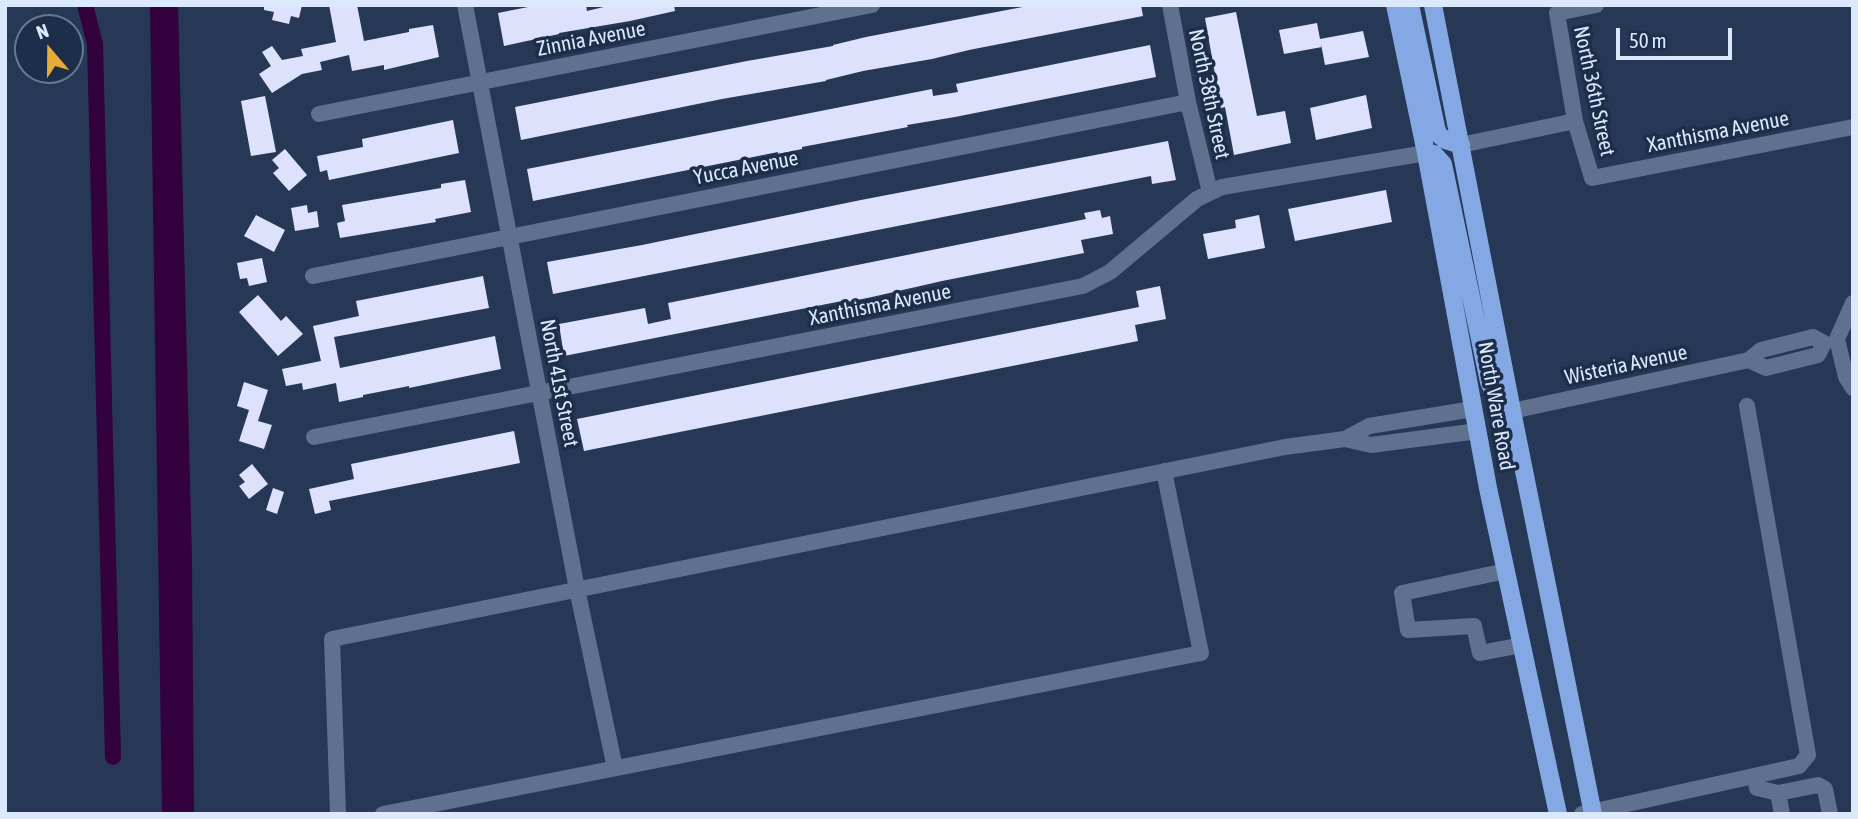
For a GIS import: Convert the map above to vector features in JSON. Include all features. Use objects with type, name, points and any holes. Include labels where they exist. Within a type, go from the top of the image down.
[{"type":"main road","name":"North Ware Road","points":[[1395,5],[1426,153],[1473,409],[1558,814]]},
{"type":"main road","points":[[1410,5],[1438,134],[1445,140],[1461,145]]},
{"type":"main road","name":"North Ware Road","points":[[1433,5],[1589,813]]},
{"type":"main road","points":[[1426,153],[1434,154],[1443,164],[1489,382],[1517,438]]},
{"type":"street","name":"North 41st Street","points":[[465,5],[577,589],[615,768]]},
{"type":"street","name":"Zinnia Avenue","points":[[319,114],[872,5]]},
{"type":"street","name":"North 38th Street","points":[[1170,5],[1188,102],[1210,192]]},
{"type":"street","name":"North 36th Street","points":[[1592,178],[1575,121],[1557,13],[1596,5]]},
{"type":"street","name":"Yucca Avenue","points":[[313,276],[1188,102]]},
{"type":"street","points":[[1461,145],[1575,121]]},
{"type":"street","name":"Xanthisma Avenue","points":[[1592,178],[1853,127]]},
{"type":"street","name":"Xanthisma Avenue","points":[[314,437],[1083,286],[1110,272],[1197,199],[1222,187],[1426,153]]},
{"type":"street","points":[[1853,303],[1830,341],[1853,388]]},
{"type":"street","name":"Wisteria Avenue","points":[[1512,411],[1749,360],[1766,368],[1818,355],[1830,341]]},
{"type":"street","points":[[1589,813],[1798,766],[1808,755],[1746,406]]},
{"type":"street","points":[[1345,439],[1369,426],[1473,409]]},
{"type":"street","points":[[1412,419],[1414,439]]},
{"type":"street","points":[[338,814],[332,639],[1285,447],[1345,439],[1371,445],[1478,431]]},
{"type":"street","points":[[383,814],[1201,653],[1164,471]]},
{"type":"street","points":[[1506,571],[1402,593],[1408,630],[1474,626],[1480,653],[1522,645]]},
{"type":"street","points":[[1755,776],[1757,788],[1778,793],[1818,785],[1825,789],[1830,814]]},
{"type":"street","points":[[1778,793],[1782,814]]},
{"type":"shaded area","points":[[150,5],[178,5],[192,562],[194,814],[162,814]]},
{"type":"building","points":[[264,5],[302,5],[299,18],[291,16],[289,24],[272,20],[274,12],[264,10]]},
{"type":"building","points":[[329,5],[357,5],[364,41],[433,25],[439,57],[384,70],[384,65],[352,71],[349,55],[320,62],[322,70],[302,74],[272,93],[259,74],[271,66],[262,52],[272,46],[282,60],[303,56],[301,49],[336,42]]},
{"type":"building","points":[[538,5],[586,5],[587,11],[612,5],[674,5],[675,11],[504,46],[498,13]]},
{"type":"building","points":[[1033,5],[1141,5],[1143,16],[521,140],[515,107]]},
{"type":"building","points":[[1236,12],[1257,116],[1285,111],[1291,143],[1234,155],[1225,107],[1221,108],[1205,18]]},
{"type":"building","points":[[1317,23],[1320,39],[1363,31],[1369,57],[1325,65],[1322,47],[1284,54],[1279,30]]},
{"type":"building","points":[[1150,45],[1156,77],[533,201],[527,169],[932,89],[933,96],[958,92],[956,84]]},
{"type":"building","points":[[1366,95],[1372,128],[1316,140],[1310,108]]},
{"type":"building","points":[[265,96],[276,152],[251,156],[241,101]]},
{"type":"building","points":[[453,120],[459,153],[329,180],[327,170],[320,172],[317,156],[363,147],[362,139]]},
{"type":"building","points":[[1168,141],[1176,180],[1152,184],[1151,176],[553,294],[547,262]]},
{"type":"building","points":[[285,149],[307,175],[289,191],[273,173],[279,168],[272,160]]},
{"type":"building","points":[[465,180],[471,212],[435,219],[436,222],[340,238],[337,223],[345,221],[342,205],[441,188],[441,184]]},
{"type":"building","points":[[1386,190],[1392,222],[1295,241],[1288,209]]},
{"type":"building","points":[[307,205],[308,213],[317,211],[319,227],[295,231],[291,208]]},
{"type":"building","points":[[1100,210],[1102,218],[1110,216],[1113,234],[1081,240],[1084,253],[564,356],[559,324],[645,308],[648,324],[671,319],[668,303],[1086,219],[1084,213]]},
{"type":"building","points":[[256,215],[285,230],[274,252],[244,236]]},
{"type":"building","points":[[1259,215],[1265,248],[1208,259],[1203,234],[1236,228],[1235,220]]},
{"type":"building","points":[[262,258],[267,282],[249,286],[247,278],[240,279],[237,263]]},
{"type":"building","points":[[483,276],[489,308],[334,337],[340,368],[495,336],[501,369],[339,402],[336,383],[303,390],[302,383],[286,386],[282,369],[321,361],[313,326],[359,316],[356,301]]},
{"type":"building","points":[[1160,286],[1166,319],[1135,325],[1138,341],[584,451],[577,419],[1139,307],[1136,291]]},
{"type":"building","points":[[258,295],[281,321],[286,316],[303,334],[278,356],[239,312]]},
{"type":"building","points":[[244,382],[268,390],[258,421],[272,425],[264,449],[239,441],[249,410],[237,406]]},
{"type":"building","points":[[514,431],[520,463],[329,501],[331,510],[315,514],[309,489],[354,479],[351,464]]},
{"type":"building","points":[[252,464],[268,484],[249,499],[239,486],[245,482],[239,475]]},
{"type":"building","points":[[273,488],[284,492],[277,514],[266,510]]},
{"type":"waterway","points":[[85,5],[95,44],[113,757]]}]
